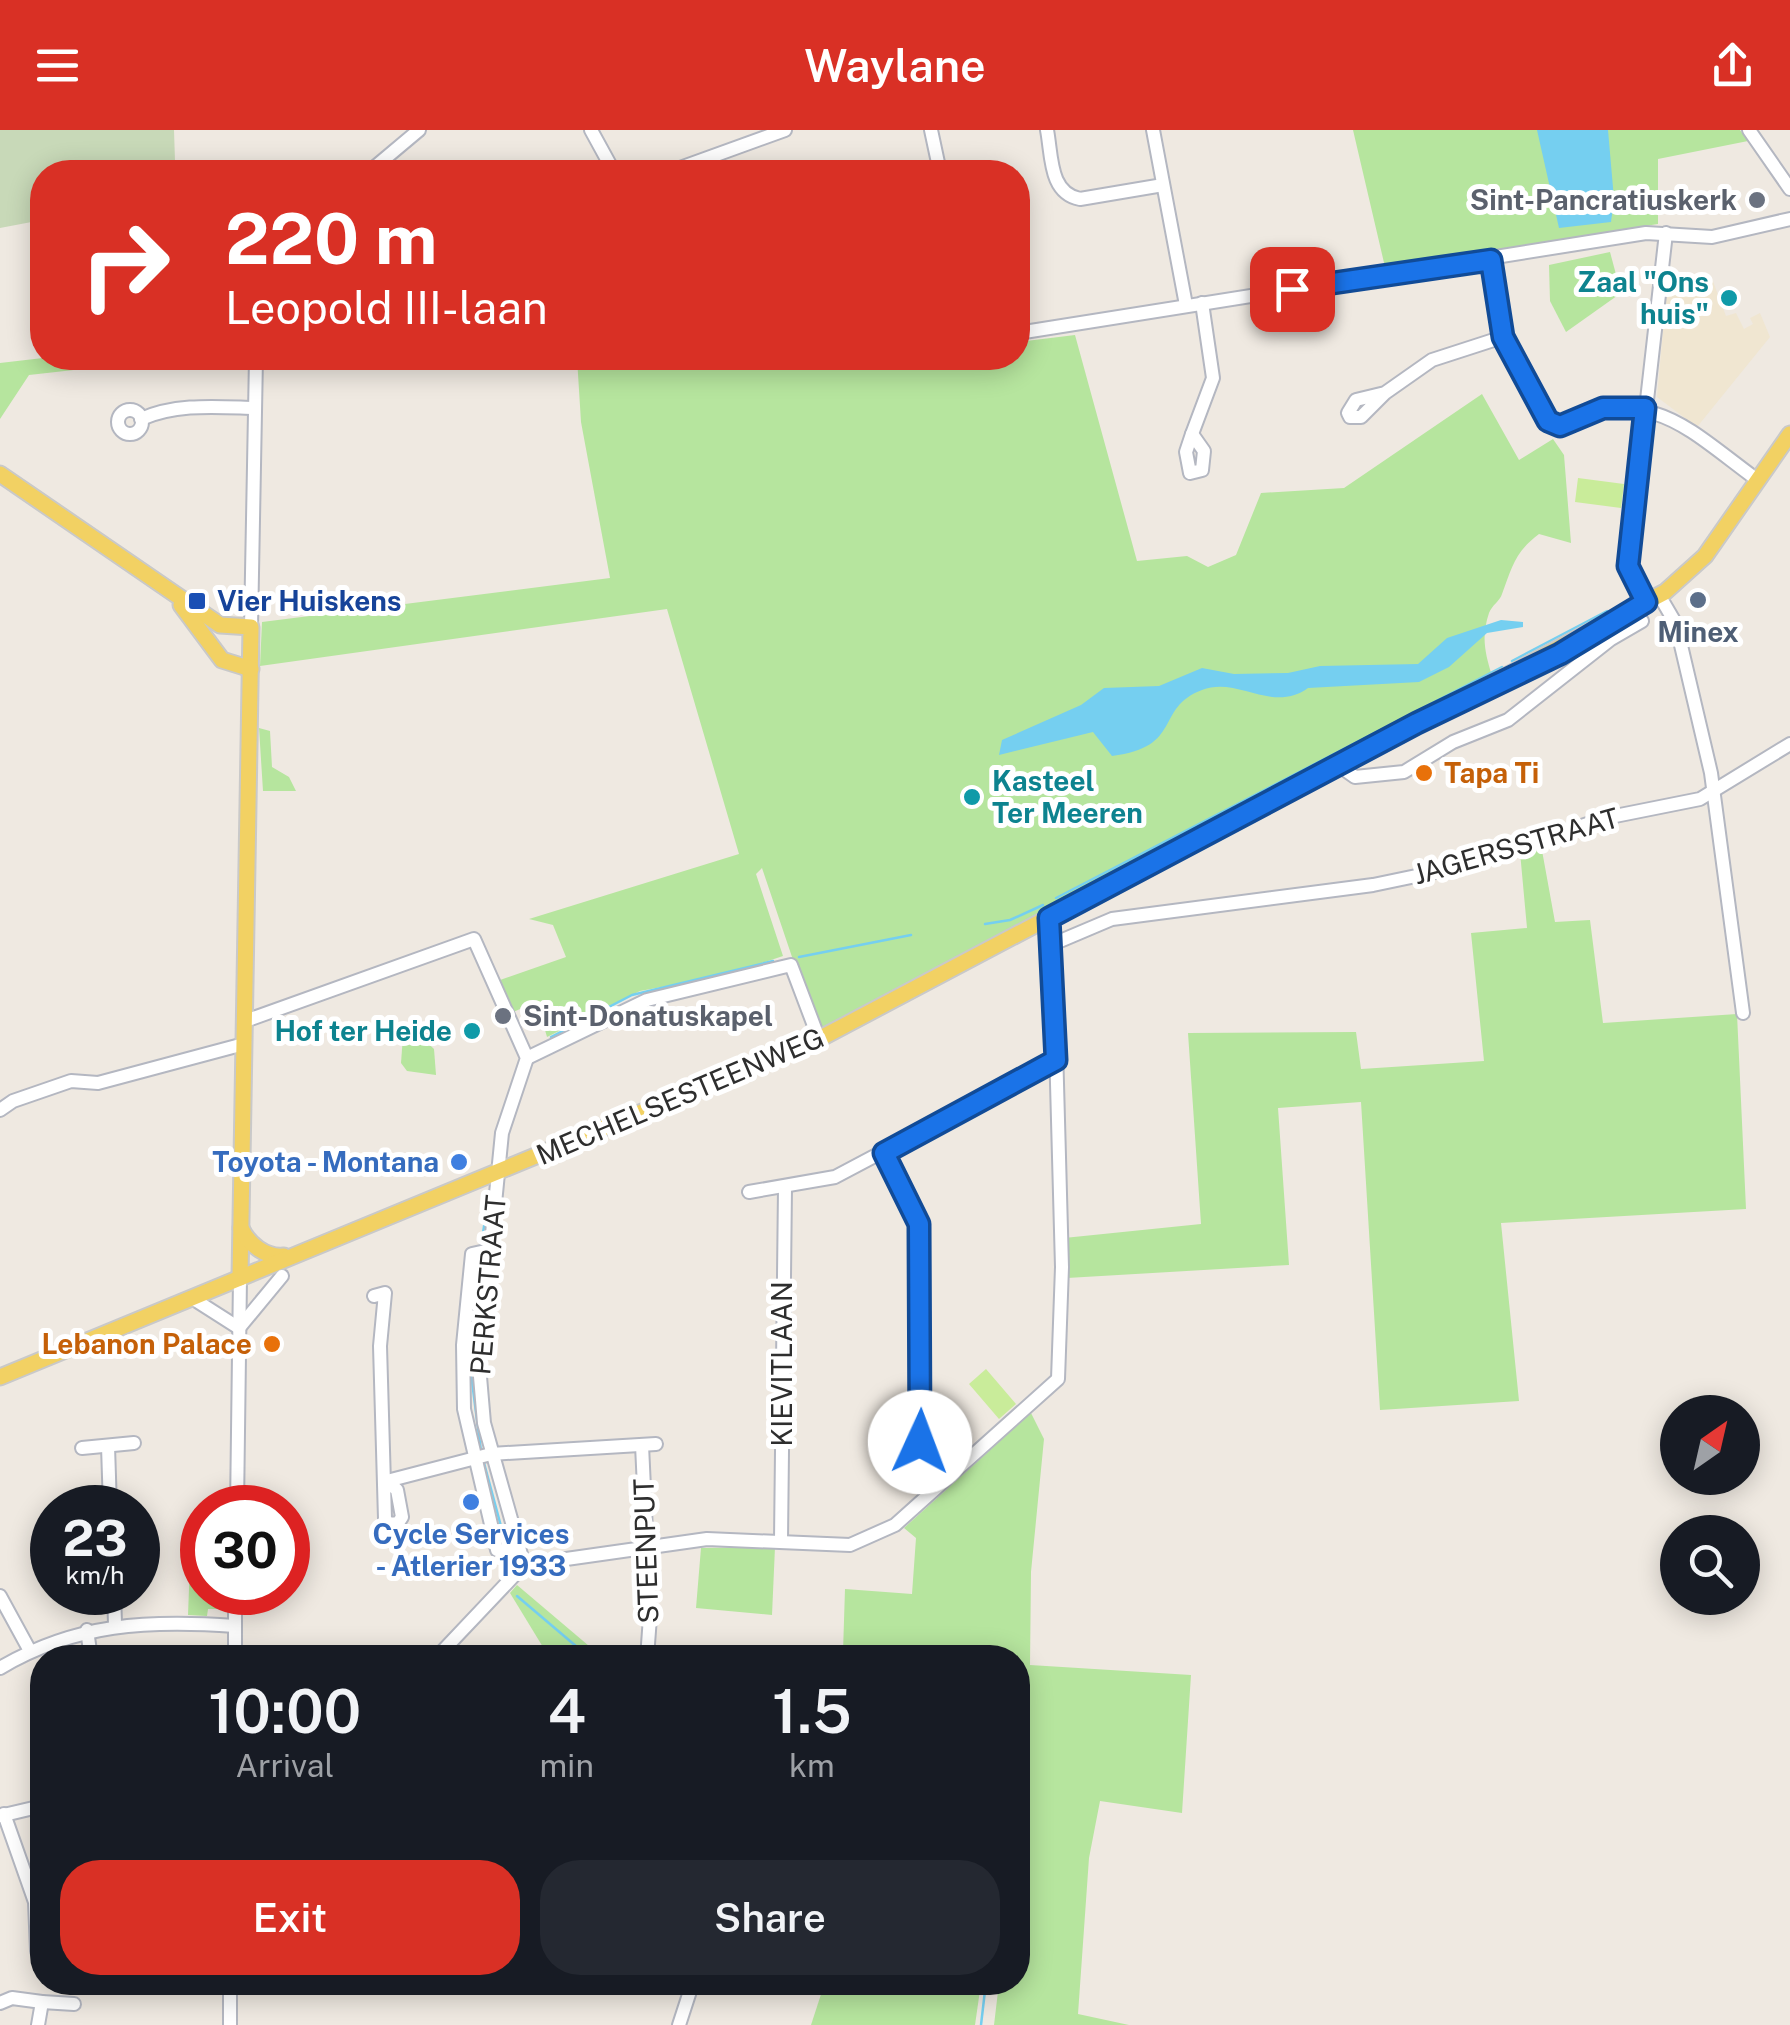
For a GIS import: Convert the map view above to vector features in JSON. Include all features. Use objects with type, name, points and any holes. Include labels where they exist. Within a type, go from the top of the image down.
[{"type":"main road","name":"MECHELSESTEENWEG","points":[[0,1377],[819,1039],[1426,718],[1560,654],[1600,626],[1652,599],[1706,556],[1790,434]]},
{"type":"main road","points":[[1,476],[220,625],[251,627],[240,1278]]},
{"type":"main road","points":[[176,597],[222,660],[250,669]]},
{"type":"main road","points":[[241,1228],[248,1241],[267,1254],[281,1257],[298,1253]]},
{"type":"street","points":[[383,160],[419,130]]},
{"type":"street","points":[[591,130],[607,160]]},
{"type":"street","points":[[702,160],[785,130]]},
{"type":"street","points":[[931,130],[937,160]]},
{"type":"street","points":[[1047,130],[1056,182],[1067,195],[1080,199],[1163,185]]},
{"type":"street","points":[[1153,130],[1186,305]]},
{"type":"street","points":[[1749,130],[1790,188]]},
{"type":"street","points":[[1030,331],[1666,233],[1701,238],[1790,219]]},
{"type":"street","points":[[1666,233],[1628,566],[1676,624],[1713,790],[1743,1013]]},
{"type":"street","points":[[1491,260],[1503,337],[1548,421],[1555,426],[1603,408],[1645,408],[1666,414],[1756,479]]},
{"type":"street","points":[[1192,434],[1212,378],[1202,303]]},
{"type":"street","points":[[1385,394],[1432,360],[1503,337]]},
{"type":"street","points":[[251,627],[256,370]]},
{"type":"street","points":[[141,420],[158,412],[201,406],[255,408]]},
{"type":"street","points":[[1338,765],[1355,777],[1404,772],[1452,742],[1508,720],[1611,638],[1642,621]]},
{"type":"street","name":"JAGERSSTRAAT","points":[[1053,944],[1112,919],[1424,877],[1605,818],[1700,800],[1790,744]]},
{"type":"street","points":[[448,1645],[524,1565],[708,1539],[850,1545],[879,1535],[1058,1379],[1062,1268],[1053,944],[1049,918]]},
{"type":"street","points":[[244,1021],[262,1018],[377,970],[474,938],[527,1058],[647,1000],[791,965],[819,1039]]},
{"type":"street","points":[[0,1110],[13,1101],[72,1081],[98,1083],[244,1044]]},
{"type":"street","name":"PERKSTRAAT","points":[[524,1565],[491,1454],[478,1365],[504,1128],[527,1058]]},
{"type":"street","points":[[749,1192],[758,1187],[785,1188],[835,1177],[1056,1060]]},
{"type":"street","points":[[884,1153],[919,1224],[920,1442],[946,1478]]},
{"type":"street","name":"KIEVITLAAN","points":[[781,1540],[785,1188]]},
{"type":"street","points":[[490,1250],[472,1254],[465,1318],[464,1410],[497,1550],[517,1551]]},
{"type":"street","points":[[239,1328],[282,1276]]},
{"type":"street","points":[[236,1485],[240,1278]]},
{"type":"street","name":"STEENPUT","points":[[374,1296],[385,1294],[380,1346],[387,1481],[491,1454],[649,1444],[647,1645]]},
{"type":"street","points":[[192,1298],[239,1328]]},
{"type":"street","points":[[82,1448],[134,1442]]},
{"type":"street","points":[[108,1446],[109,1485]]},
{"type":"street","points":[[0,1596],[30,1651],[0,1668]]},
{"type":"street","points":[[115,1615],[116,1624]]},
{"type":"street","points":[[234,1645],[235,1615]]},
{"type":"street","points":[[46,1645],[116,1624],[235,1626]]},
{"type":"street","points":[[87,1630],[89,1645]]},
{"type":"street","points":[[30,1809],[2,1815],[30,1889]]},
{"type":"street","points":[[230,1995],[230,2025]]},
{"type":"street","points":[[678,2025],[688,1995]]},
{"type":"street","points":[[0,2004],[12,1998],[74,2004]]},
{"type":"street","points":[[38,2025],[42,2002]]},
{"type":"shaded area","points":[[1711,276],[1726,316],[1736,313],[1744,329],[1753,324],[1750,318],[1760,313],[1770,337],[1697,427],[1657,397],[1667,287]]},
{"type":"green space","points":[[0,130],[174,130],[175,160],[30,160],[30,222],[0,228]]},
{"type":"green space","points":[[1353,130],[1740,130],[1748,141],[1658,159],[1658,224],[1385,267]]},
{"type":"green space","points":[[1610,252],[1621,293],[1566,332],[1550,301],[1549,265]]},
{"type":"green space","points":[[1075,335],[1137,561],[1187,556],[1208,567],[1236,555],[1261,493],[1344,488],[1482,394],[1519,460],[1553,439],[1564,455],[1571,543],[1539,534],[1515,561],[1501,596],[1490,610],[1485,630],[1492,676],[1142,864],[817,1031],[762,868],[756,874],[783,956],[726,975],[640,991],[547,1037],[537,1002],[513,1012],[500,980],[566,957],[553,925],[529,919],[739,854],[667,609],[260,666],[262,622],[610,578],[581,422],[578,370],[1030,370],[1030,341]]},
{"type":"green space","points":[[30,360],[30,370],[74,370],[29,375],[0,419],[0,363]]},
{"type":"green space","points":[[1578,478],[1624,484],[1621,508],[1575,502]]},
{"type":"green space","points":[[259,728],[270,731],[272,767],[289,777],[296,791],[263,791]]},
{"type":"green space","points":[[1541,845],[1555,922],[1590,920],[1603,1023],[1737,1014],[1746,1209],[1501,1223],[1519,1401],[1380,1410],[1361,1102],[1278,1108],[1289,1265],[1067,1278],[1064,1238],[1201,1224],[1188,1033],[1356,1032],[1361,1069],[1484,1061],[1471,933],[1527,928],[1520,852]]},
{"type":"green space","points":[[419,1035],[434,1049],[436,1075],[407,1071],[401,1063],[403,1036]]},
{"type":"green space","points":[[986,1369],[1016,1404],[999,1419],[969,1384]]},
{"type":"green space","points":[[1031,1413],[1044,1439],[1031,1572],[1030,1665],[1030,1645],[843,1645],[845,1589],[912,1594],[916,1538],[904,1528]]},
{"type":"green space","points":[[775,1547],[772,1615],[696,1608],[701,1548]]},
{"type":"green space","points":[[517,1585],[588,1645],[542,1645],[510,1593]]},
{"type":"green space","points":[[1030,1665],[1191,1675],[1182,1813],[1100,1801],[1089,1858],[1078,2014],[1129,2025],[994,2025],[998,1995],[1030,1995]]},
{"type":"green space","points":[[821,1995],[979,1995],[975,2025],[811,2025]]},
{"type":"water","points":[[1537,130],[1608,130],[1614,199],[1611,222],[1559,228]]},
{"type":"water","points":[[1501,620],[1523,622],[1523,627],[1487,633],[1449,667],[1419,682],[1308,688],[1281,697],[1215,687],[1187,698],[1159,736],[1135,751],[1112,756],[1093,732],[999,755],[1002,740],[1081,705],[1104,688],[1159,686],[1202,668],[1234,674],[1288,673],[1320,666],[1418,664],[1447,638]]},
{"type":"waterway","points":[[1512,661],[1607,611]]},
{"type":"waterway","points":[[1056,898],[1502,667]]},
{"type":"waterway","points":[[985,924],[1010,920],[1043,905]]},
{"type":"waterway","points":[[799,957],[911,935]]},
{"type":"waterway","points":[[551,1037],[632,995],[773,961]]},
{"type":"waterway","points":[[481,1246],[489,1194]]},
{"type":"waterway","points":[[479,1261],[470,1366],[481,1451]]},
{"type":"waterway","points":[[484,1463],[506,1545]]},
{"type":"waterway","points":[[517,1596],[575,1645]]},
{"type":"waterway","points":[[981,2025],[984,1995]]},
{"type":"place","name":"Sint-Pancratiuskerk","points":[[1757,200]]},
{"type":"place","name":"Zaal \"Ons huis\"","points":[[1729,298]]},
{"type":"place","name":"Minex","points":[[1698,600]]},
{"type":"place","name":"Vier Huiskens","points":[[197,601]]},
{"type":"place","name":"Tapa Ti","points":[[1424,773]]},
{"type":"place","name":"Kasteel Ter Meeren","points":[[972,797]]},
{"type":"place","name":"Sint-Donatuskapel","points":[[503,1016]]},
{"type":"place","name":"Hof ter Heide","points":[[472,1031]]},
{"type":"place","name":"Toyota - Montana","points":[[459,1162]]},
{"type":"place","name":"Lebanon Palace","points":[[272,1344]]},
{"type":"place","name":"Cycle Services - Atlerier 1933","points":[[471,1502]]},
{"type":"route","points":[[920,1442],[923,1370],[919,1224],[884,1153],[1056,1060],[1049,918],[1417,723],[1560,654],[1600,626],[1646,602],[1628,566],[1645,408],[1603,408],[1560,426],[1548,421],[1503,337],[1491,260],[1292,289]]}]
